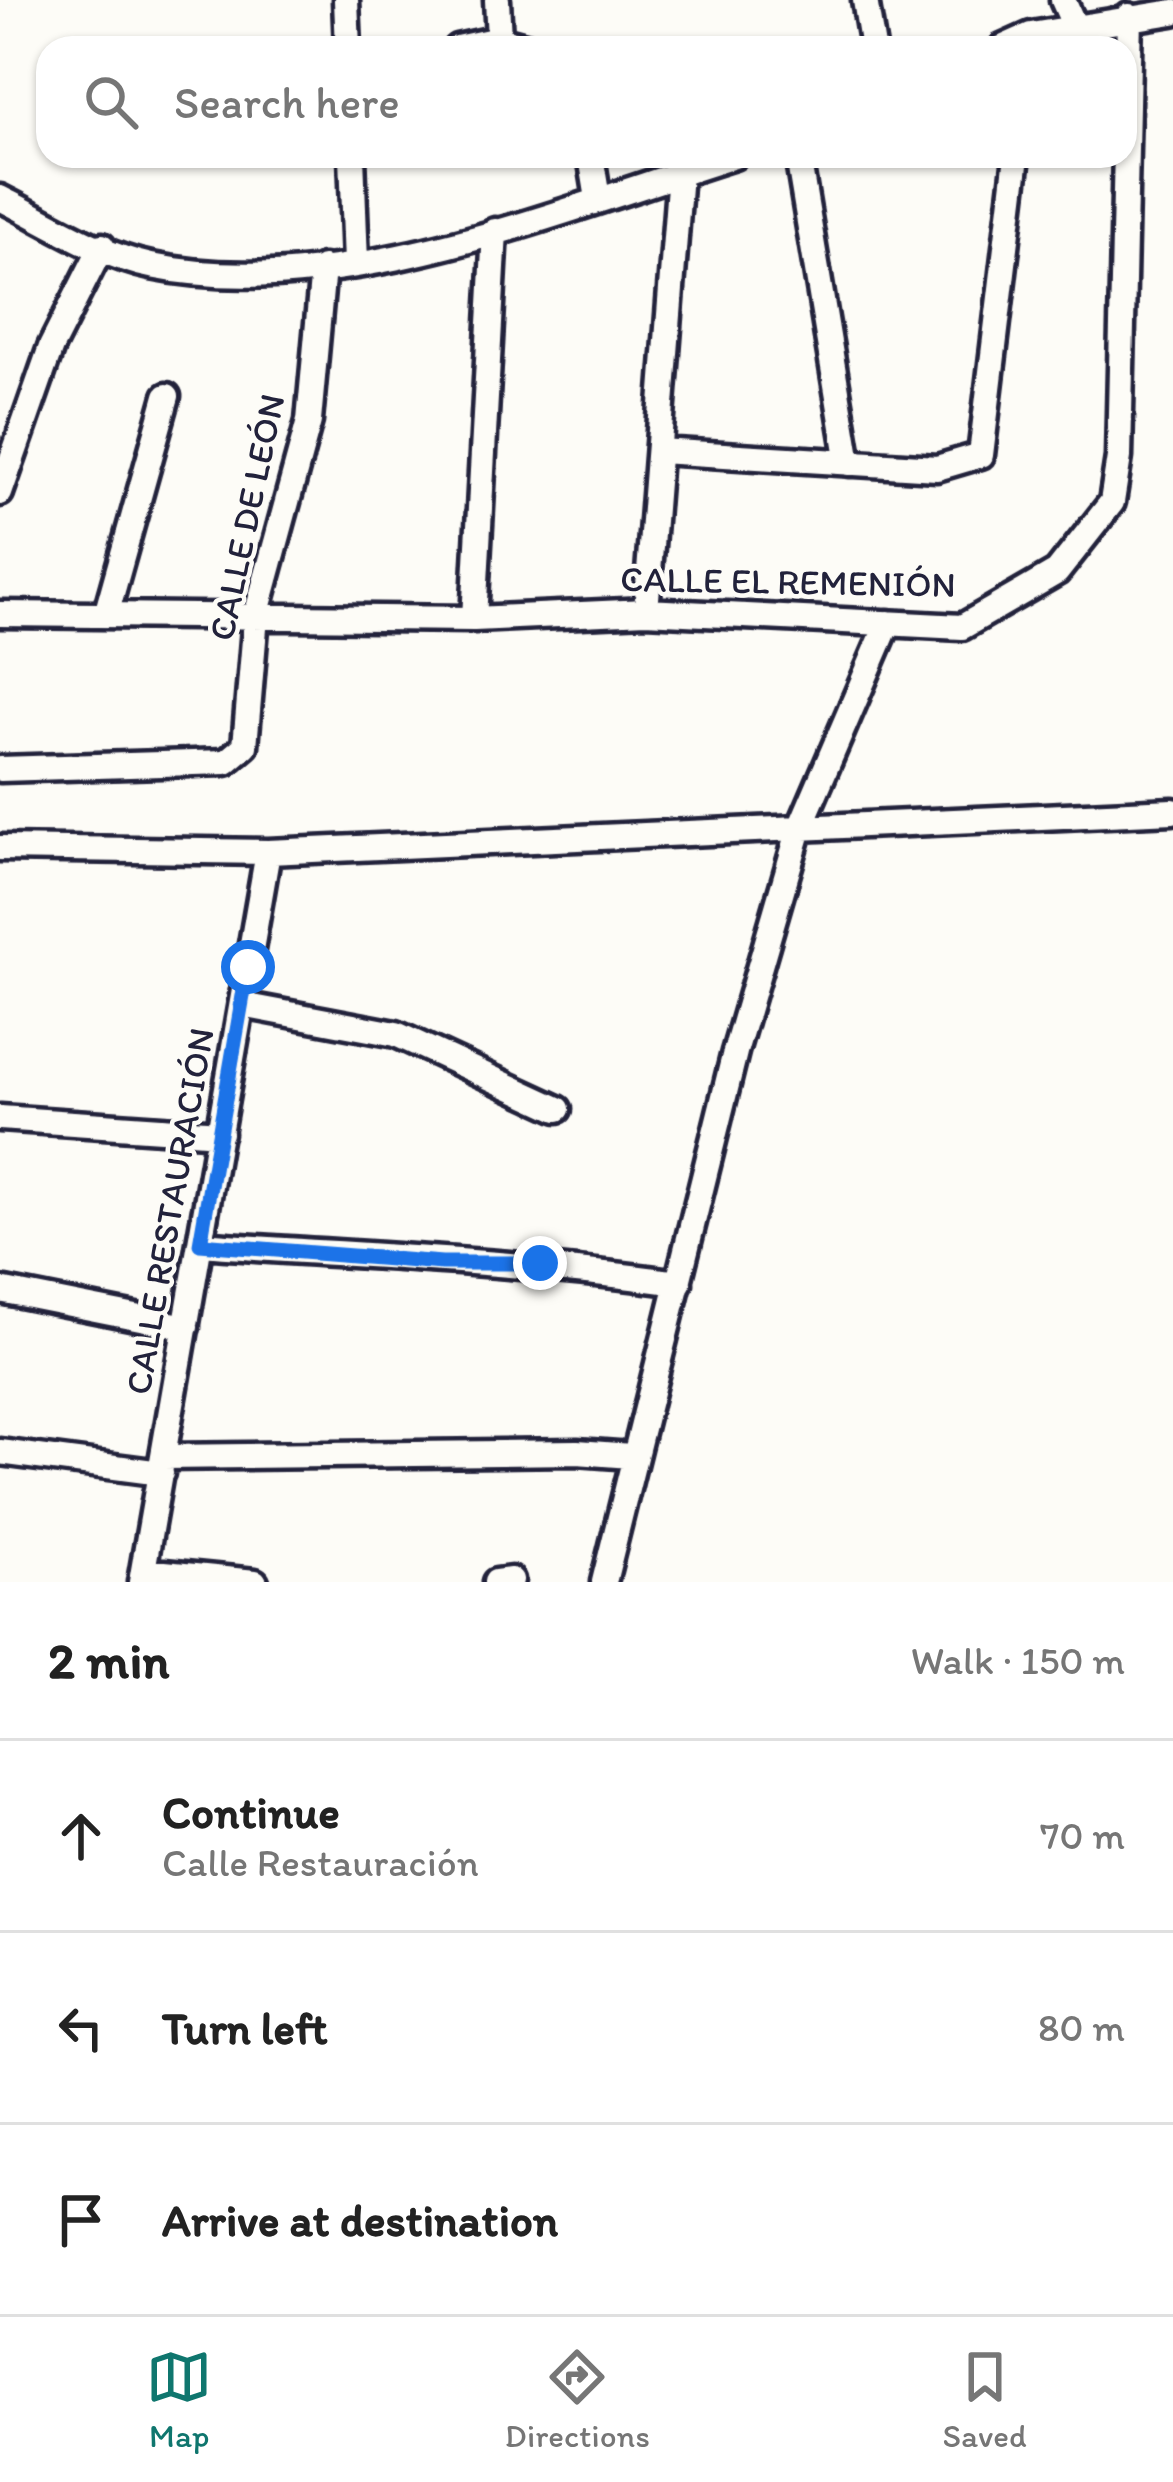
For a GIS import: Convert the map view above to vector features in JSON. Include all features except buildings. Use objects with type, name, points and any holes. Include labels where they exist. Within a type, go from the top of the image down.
[{"type":"street","points":[[346,0],[348,36]]},
{"type":"street","points":[[497,0],[499,36]]},
{"type":"street","points":[[865,0],[871,36]]},
{"type":"street","points":[[1063,0],[1075,27]]},
{"type":"street","points":[[1048,36],[1130,16],[1173,12]]},
{"type":"street","name":"CALLE EL REMENIÓN","points":[[1130,16],[1130,36]]},
{"type":"street","points":[[352,168],[356,263]]},
{"type":"street","points":[[593,168],[598,199]]},
{"type":"street","points":[[0,198],[147,266],[224,274],[356,263],[494,231],[696,168]]},
{"type":"street","points":[[801,168],[849,463]]},
{"type":"street","points":[[659,451],[938,468],[981,455],[1016,168]]},
{"type":"street","name":"CALLE EL REMENIÓN","points":[[0,614],[474,619],[646,611],[962,627],[1057,572],[1112,502],[1119,457],[1128,168]]},
{"type":"street","points":[[646,611],[680,173]]},
{"type":"street","points":[[474,619],[494,231]]},
{"type":"street","points":[[0,493],[51,347],[102,246]]},
{"type":"street","name":"CALLE DE LEÓN","points":[[0,769],[226,762],[245,746],[256,616],[309,421],[323,268]]},
{"type":"street","points":[[106,615],[167,396]]},
{"type":"street","points":[[604,1582],[631,1456],[736,1052],[800,828],[888,623]]},
{"type":"street","points":[[0,848],[268,852],[1173,811]]},
{"type":"street","name":"CALLE RESTAURACIÓN","points":[[142,1576],[268,852]]},
{"type":"street","points":[[242,1005],[396,1034],[558,1109]]},
{"type":"street","points":[[0,1118],[220,1133]]},
{"type":"street","points":[[200,1244],[442,1263],[540,1263],[679,1283]]},
{"type":"street","points":[[0,1290],[186,1327]]},
{"type":"street","points":[[0,1452],[162,1465],[577,1452],[631,1456]]},
{"type":"street","points":[[142,1576],[255,1582]]},
{"type":"route","points":[[248,967],[200,1244],[442,1263],[540,1263]]}]
